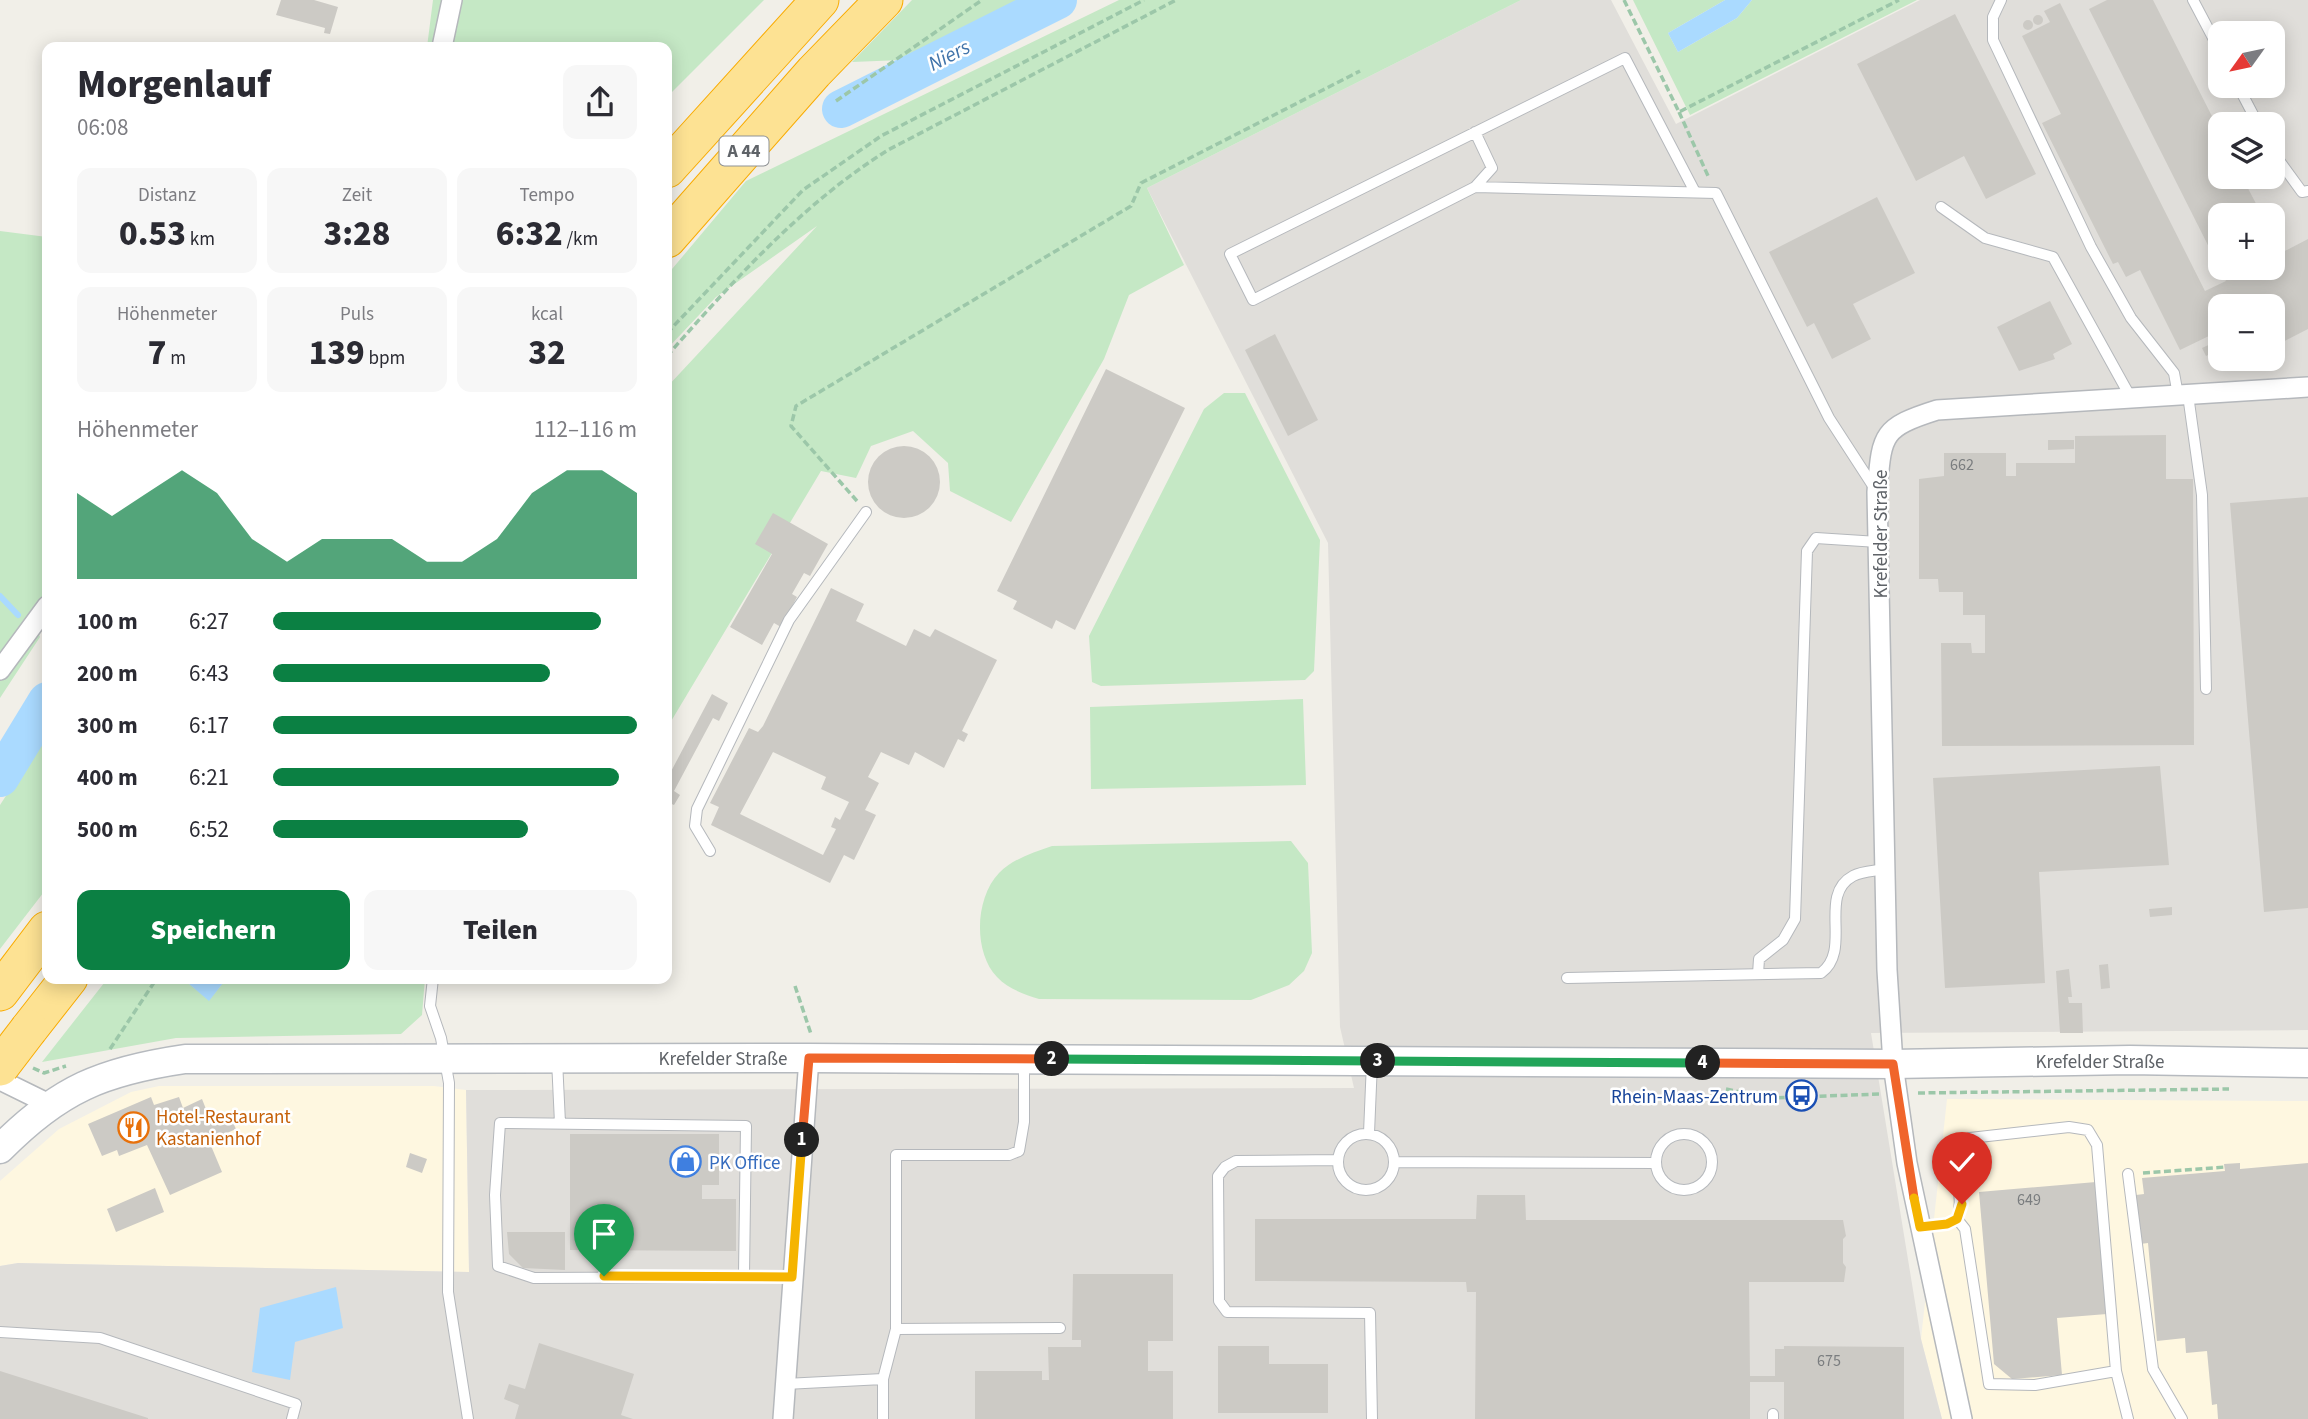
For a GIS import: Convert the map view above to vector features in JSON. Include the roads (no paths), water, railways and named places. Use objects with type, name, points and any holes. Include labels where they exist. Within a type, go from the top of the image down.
[{"type":"highway","name":"A 44","points":[[672,163],[820,0]]},
{"type":"highway","name":"A 44","points":[[672,233],[814,72],[884,0]]},
{"type":"highway","points":[[0,992],[42,937]]},
{"type":"highway","points":[[17,1053],[65,984]]},
{"type":"street","points":[[443,42],[452,0]]},
{"type":"street","name":"Krefelder Straße","points":[[1962,1419],[1920,1227],[1893,1064],[1885,869],[1877,492],[1881,446],[1900,422],[1937,410],[2308,387]]},
{"type":"street","points":[[0,670],[42,613]]},
{"type":"street","points":[[783,1419],[810,1049]]},
{"type":"street","name":"Krefelder Straße","points":[[0,1149],[85,1084],[135,1066],[185,1059],[557,1059],[810,1049],[1024,1059],[1893,1064],[2130,1060],[2308,1063]]},
{"type":"street","points":[[0,1080],[54,1108]]},
{"type":"lane","points":[[2001,0],[1993,17],[1993,40],[2091,247],[2132,318],[2174,373],[2183,395],[2202,495],[2206,689]]},
{"type":"lane","points":[[2193,0],[2208,28]]},
{"type":"lane","points":[[1475,132],[1492,168],[1475,187],[1253,300],[1230,254],[1475,132],[1625,58],[1695,192]]},
{"type":"lane","points":[[2285,169],[2302,192],[2308,191]]},
{"type":"lane","points":[[1475,187],[1716,193],[1829,418],[1877,492]]},
{"type":"lane","points":[[1941,208],[1985,238],[2053,257],[2132,398]]},
{"type":"lane","points":[[710,850],[695,825],[697,808],[789,620],[866,512]]},
{"type":"lane","points":[[1758,974],[1759,959],[1783,940],[1795,919],[1807,551],[1816,538],[1878,542]]},
{"type":"lane","points":[[1567,978],[1821,973],[1831,967],[1836,951],[1836,904],[1841,887],[1854,875],[1885,869]]},
{"type":"lane","points":[[432,984],[430,1006],[449,1083],[448,1292],[468,1419]]},
{"type":"lane","points":[[557,1059],[560,1123]]},
{"type":"lane","points":[[883,1419],[883,1379],[896,1329],[896,1155],[1009,1155],[1019,1151],[1024,1122],[1024,1059]]},
{"type":"lane","points":[[1369,1133],[1372,1061]]},
{"type":"lane","points":[[744,1275],[746,1126],[500,1123],[495,1195],[498,1266],[534,1278],[744,1275],[792,1277]]},
{"type":"lane","points":[[1920,1227],[1947,1224],[1957,1219],[1962,1204],[1954,1163],[1957,1148],[1970,1138],[2069,1127],[2088,1130],[2097,1145],[2116,1371],[2128,1419]]},
{"type":"lane","points":[[1369,1133],[1385,1140],[1394,1154],[1395,1162],[1389,1179],[1374,1189],[1365,1190],[1349,1184],[1343,1177],[1338,1160],[1345,1143],[1360,1134],[1369,1133]]},
{"type":"lane","points":[[1684,1134],[1707,1146],[1712,1163],[1710,1172],[1698,1186],[1680,1190],[1663,1181],[1656,1163],[1657,1154],[1667,1140],[1684,1134]]},
{"type":"lane","points":[[1338,1160],[1236,1161],[1225,1167],[1218,1176],[1217,1188],[1219,1301],[1227,1312],[1370,1313],[1371,1419]]},
{"type":"lane","points":[[1395,1162],[1656,1163]]},
{"type":"lane","points":[[2128,1174],[2153,1369],[2182,1419]]},
{"type":"lane","points":[[1957,1219],[1965,1229],[1989,1384],[2035,1385],[2116,1371]]},
{"type":"lane","points":[[896,1329],[1060,1328]]},
{"type":"lane","points":[[0,1332],[100,1338],[296,1404],[292,1419]]},
{"type":"lane","points":[[785,1384],[883,1379]]},
{"type":"water","points":[[1725,0],[1752,0],[1737,18],[1678,52],[1668,33]]},
{"type":"water","points":[[189,984],[222,984],[209,1001]]},
{"type":"water","points":[[336,1287],[343,1328],[295,1342],[290,1380],[252,1372],[260,1308]]},
{"type":"waterway","name":"Niers","points":[[841,109],[1058,0]]},
{"type":"waterway","points":[[0,596],[18,615]]},
{"type":"waterway","name":"Niers","points":[[0,778],[42,709]]},
{"type":"place","name":"Rhein-Maas-Zentrum","points":[[1801,1096]]},
{"type":"place","name":"Hotel-Restaurant Kastanienhof","points":[[133,1127]]},
{"type":"place","name":"PK Office","points":[[686,1162]]}]
